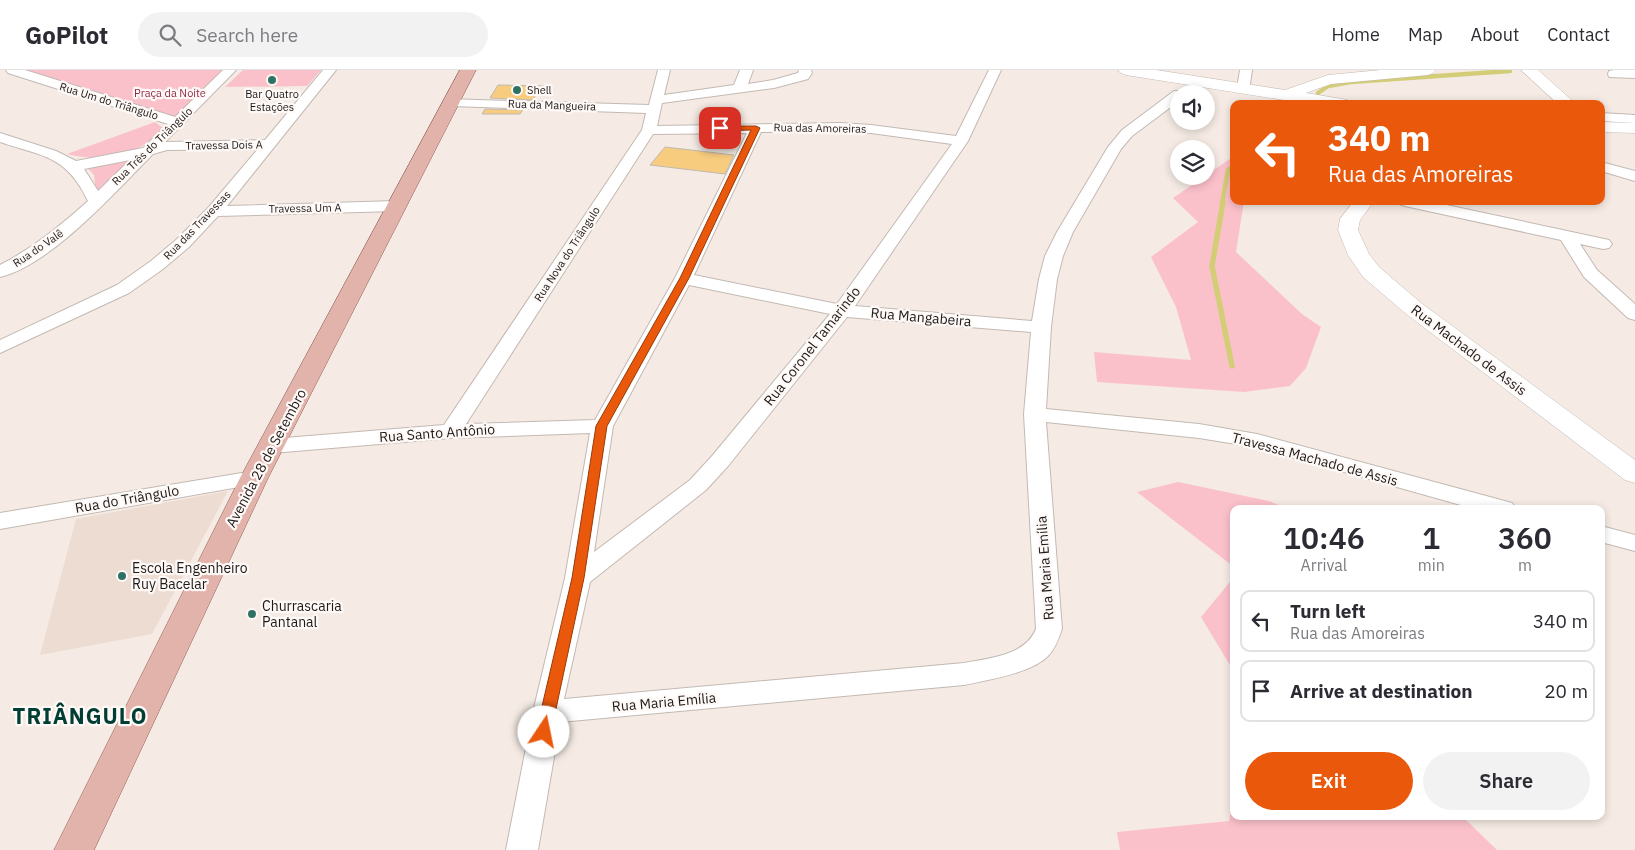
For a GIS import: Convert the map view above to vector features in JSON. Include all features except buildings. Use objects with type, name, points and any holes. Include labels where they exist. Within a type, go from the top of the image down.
[{"type":"main road","name":"Avenida 28 de Setembro","points":[[74,850],[254,478],[468,70]]},
{"type":"street","name":"Rua Um do Triângulo","points":[[12,70],[177,122]]},
{"type":"street","name":"Rua Três do Triângulo","points":[[96,202],[230,70]]},
{"type":"street","name":"Rua das Travessas","points":[[0,347],[123,289],[157,265],[183,243],[214,211],[330,70]]},
{"type":"street","name":"Rua Nova do Triângulo","points":[[451,431],[649,130],[664,70]]},
{"type":"street","points":[[738,89],[742,85],[744,72],[748,70]]},
{"type":"street","name":"Rua da Mangueira","points":[[451,102],[655,105],[774,84],[796,78],[806,73],[805,70]]},
{"type":"street","name":"Rua Coronel Tamarindo","points":[[578,578],[698,485],[720,462],[842,311],[961,141],[995,70]]},
{"type":"street","points":[[1127,70],[1173,85]]},
{"type":"street","points":[[1244,88],[1246,70]]},
{"type":"street","points":[[1290,94],[1328,80],[1428,70]]},
{"type":"street","points":[[1529,70],[1563,100]]},
{"type":"street","points":[[1614,74],[1635,74]]},
{"type":"street","points":[[1215,88],[1244,88],[1320,100]]},
{"type":"street","name":"Rua Maria Emília","points":[[547,712],[964,674],[1005,664],[1035,653],[1043,644],[1049,629],[1035,414],[1041,327],[1048,279],[1054,256],[1065,232],[1115,147],[1127,134],[1170,101]]},
{"type":"street","points":[[1605,117],[1635,119]]},
{"type":"street","points":[[1609,127],[1635,128]]},
{"type":"street","points":[[1609,127],[1635,132]]},
{"type":"street","points":[[522,850],[547,712],[578,578],[602,426],[684,278],[756,128]]},
{"type":"street","name":"Rua das Amoreiras","points":[[649,130],[756,128],[871,129],[961,141]]},
{"type":"street","points":[[0,137],[52,155],[74,166],[83,177],[96,202]]},
{"type":"street","name":"Travessa Dois A","points":[[74,166],[125,157],[150,149],[183,145],[269,144]]},
{"type":"street","points":[[1605,167],[1635,176]]},
{"type":"street","name":"Rua do Valê","points":[[0,272],[32,255],[62,233],[96,202]]},
{"type":"street","name":"Rua Machado de Assis","points":[[1361,205],[1350,219],[1348,230],[1356,249],[1371,272],[1413,308],[1635,474]]},
{"type":"street","points":[[1423,205],[1602,244]]},
{"type":"street","name":"Travessa Um A","points":[[214,211],[396,206]]},
{"type":"street","points":[[1568,238],[1590,273],[1635,314]]},
{"type":"street","name":"Rua Mangabeira","points":[[684,278],[842,311],[1041,327]]},
{"type":"street","name":"Travessa Machado de Assis","points":[[1035,414],[1199,431],[1256,441],[1489,505]]},
{"type":"street","name":"Rua Santo Antônio","points":[[272,446],[451,431],[602,426]]},
{"type":"street","name":"Rua do Triângulo","points":[[0,521],[254,478]]},
{"type":"street","points":[[1605,535],[1635,543]]},
{"type":"shaded area","name":"Escola Engenheiro Ruy Bacelar","points":[[228,491],[152,634],[40,655],[76,519]]},
{"type":"green space","name":"Praça da Noite","points":[[22,70],[226,70],[177,119]]},
{"type":"green space","points":[[243,70],[321,70],[307,86],[225,87]]},
{"type":"green space","points":[[155,122],[163,128],[143,146],[131,151],[119,155],[94,158],[67,154]]},
{"type":"green space","points":[[136,156],[96,194],[94,175],[85,165]]},
{"type":"green space","points":[[1230,159],[1230,205],[1243,205],[1236,252],[1302,314],[1321,327],[1306,368],[1290,386],[1244,392],[1097,382],[1094,352],[1191,360],[1176,307],[1151,257],[1198,222],[1173,198],[1192,185],[1215,185],[1215,169]]},
{"type":"green space","points":[[1178,482],[1269,501],[1279,505],[1230,505],[1230,564],[1137,492]]},
{"type":"green space","points":[[1230,582],[1230,665],[1201,617]]},
{"type":"green space","points":[[1230,815],[1230,820],[1466,820],[1497,850],[1120,850],[1117,832],[1229,821]]},
{"type":"waterway","points":[[1318,93],[1328,86],[1351,82],[1510,71]]},
{"type":"waterway","points":[[1222,203],[1228,170],[1230,168]]},
{"type":"waterway","points":[[1223,202],[1212,266],[1232,366]]},
{"type":"place","name":"Bar Quatro Estações","points":[[272,80]]},
{"type":"place","name":"Shell","points":[[517,90]]},
{"type":"place","name":"Escola Engenheiro Ruy Bacelar","points":[[122,576]]},
{"type":"place","name":"Churrascaria Pantanal","points":[[252,614]]},
{"type":"district","name":"TRIÂNGULO","points":[[80,716]]},
{"type":"route","points":[[544,732],[578,578],[602,426],[684,278],[756,128],[720,128]]}]
